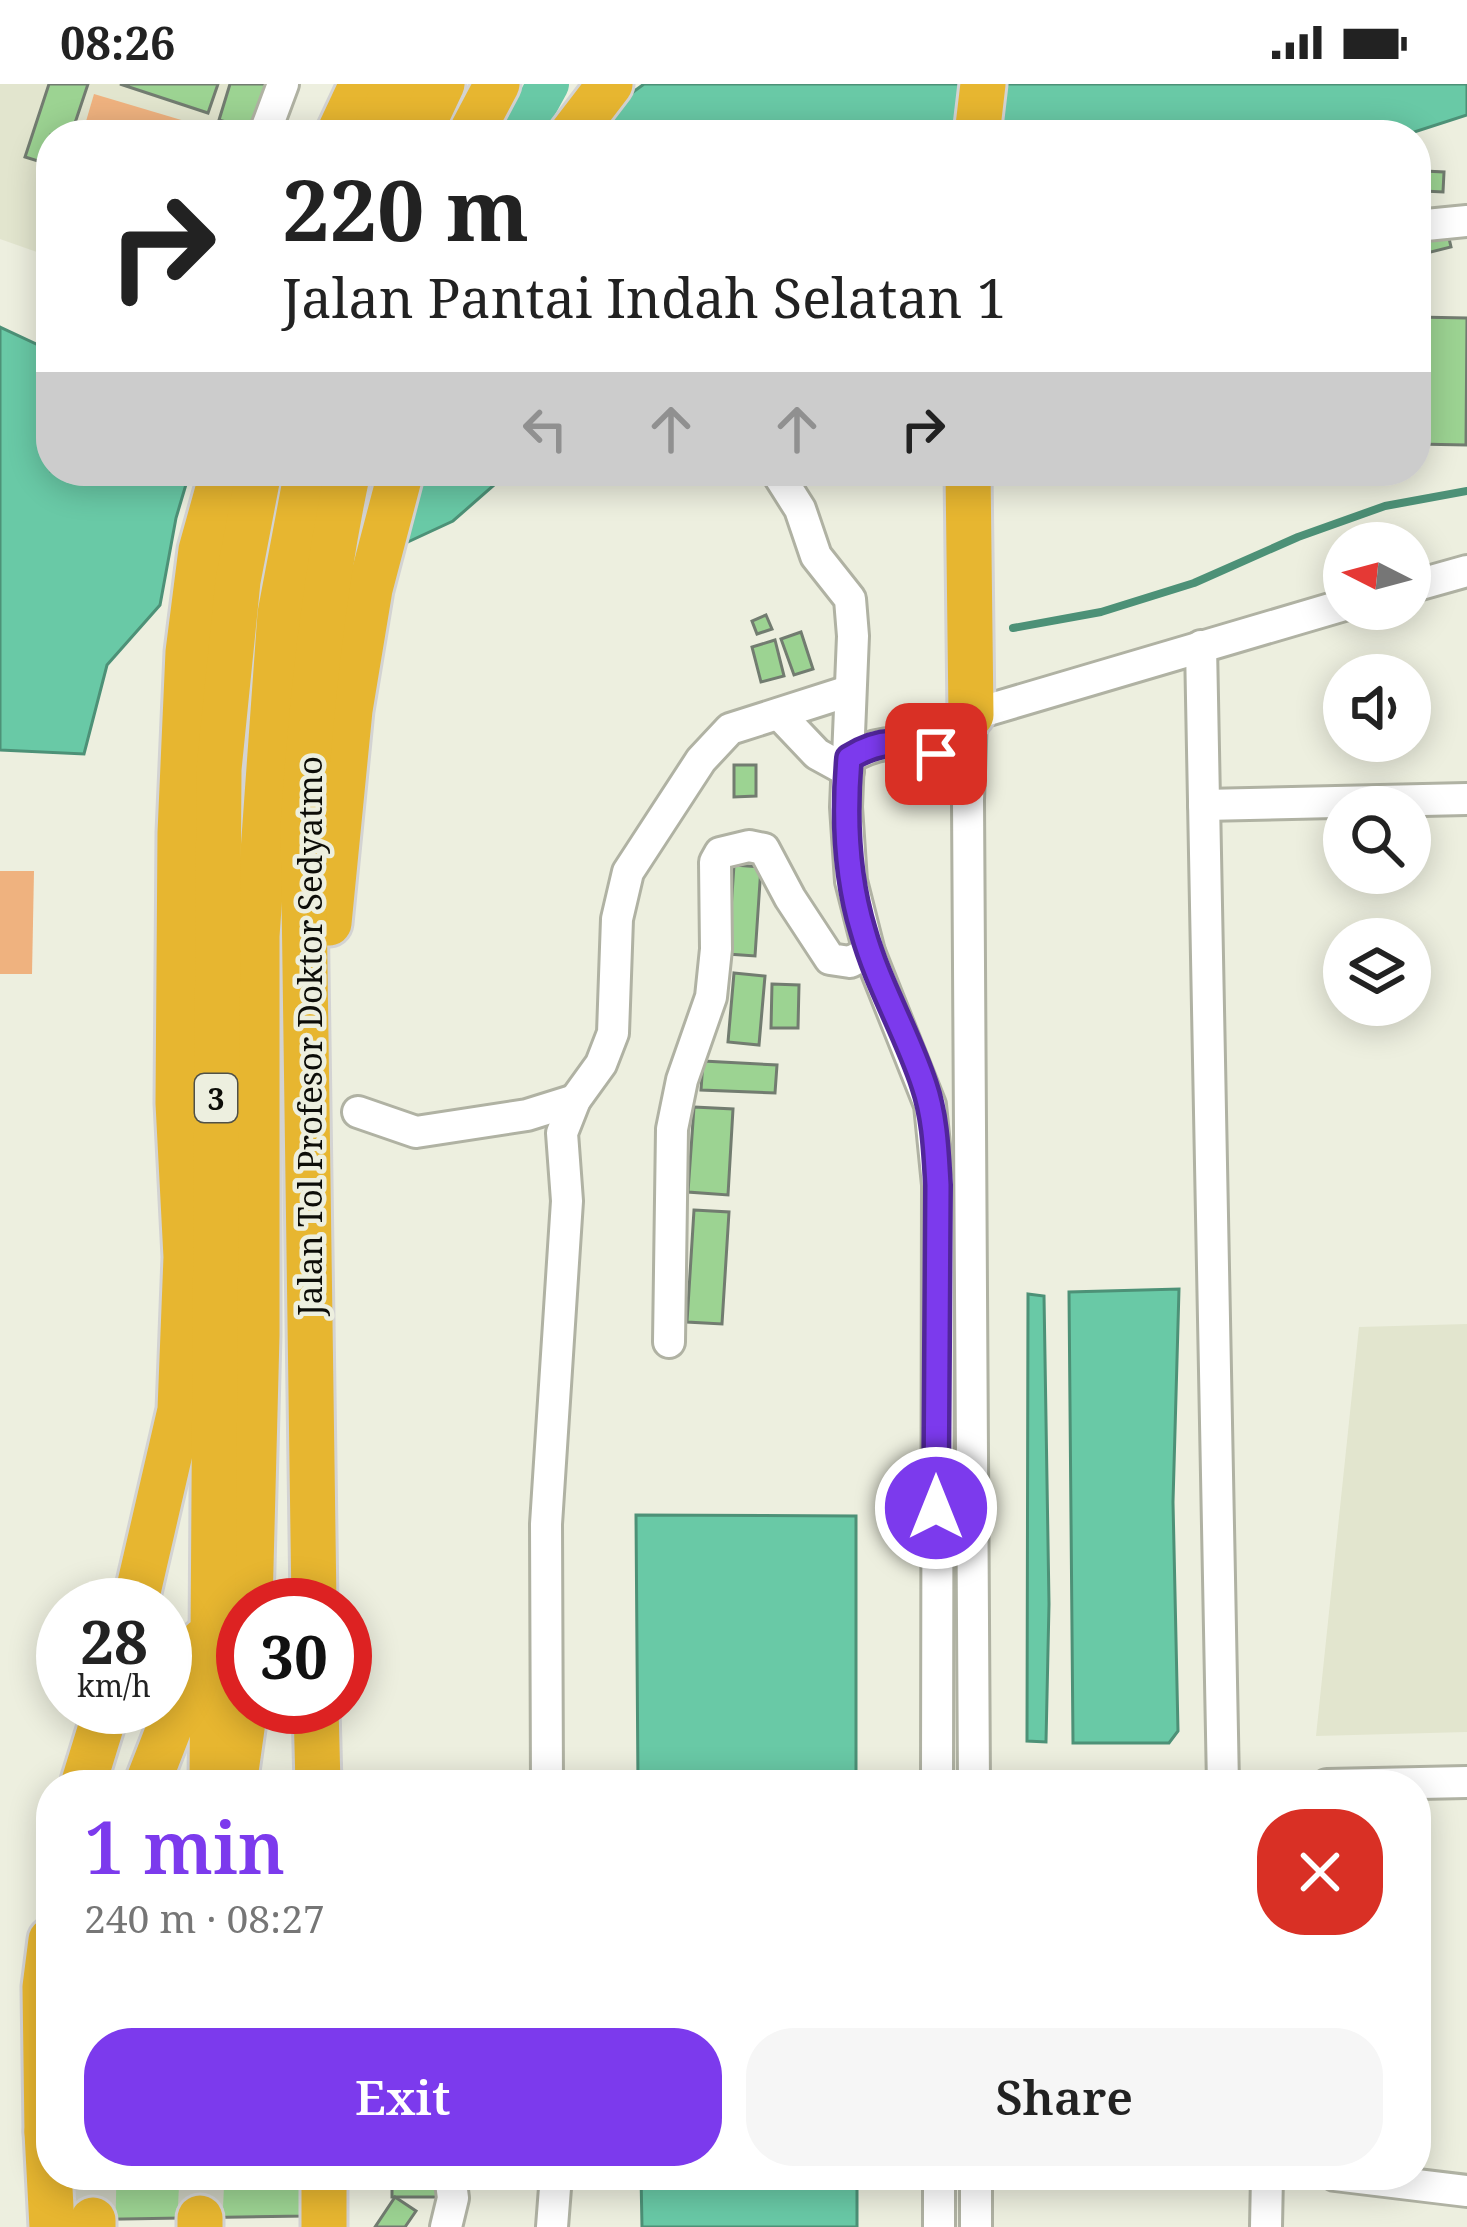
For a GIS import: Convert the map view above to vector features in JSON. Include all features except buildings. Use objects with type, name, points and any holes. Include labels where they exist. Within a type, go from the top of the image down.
[{"type":"highway","points":[[345,120],[362,84]]},
{"type":"highway","points":[[381,120],[397,84]]},
{"type":"highway","points":[[425,120],[442,84]]},
{"type":"highway","points":[[582,120],[610,84]]},
{"type":"highway","points":[[979,120],[983,84]]},
{"type":"highway","points":[[478,120],[495,88]]},
{"type":"highway","points":[[141,1578],[180,1410],[186,1257],[178,1102],[180,833],[188,652],[201,550],[219,486]]},
{"type":"highway","name":"Jalan Tol Profesor Doktor Sedyatmo","points":[[231,1578],[220,769],[238,581],[256,486]]},
{"type":"highway","name":"Jalan Tol Profesor Doktor Sedyatmo","points":[[234,1578],[257,1335],[257,936],[280,614],[304,486]]},
{"type":"highway","points":[[331,707],[330,557],[345,486]]},
{"type":"highway","points":[[331,707],[397,486]]},
{"type":"highway","points":[[969,486],[983,712]]},
{"type":"highway","name":"Jalan Tol Profesor Doktor Sedyatmo","points":[[314,1578],[306,1018],[326,947],[331,707]]},
{"type":"highway","name":"Jalan Tol Profesor Doktor Sedyatmo","points":[[153,1770],[216,1642]]},
{"type":"highway","points":[[88,1770],[99,1734]]},
{"type":"highway","name":"Jalan Tol Profesor Doktor Sedyatmo","points":[[214,1770],[218,1734]]},
{"type":"highway","points":[[237,1770],[242,1734]]},
{"type":"highway","points":[[317,1734],[318,1770]]},
{"type":"highway","points":[[69,2190],[79,2224]]},
{"type":"highway","points":[[324,2190],[324,2227]]},
{"type":"street","points":[[270,120],[283,84]]},
{"type":"street","points":[[1431,224],[1467,220]]},
{"type":"street","points":[[785,486],[800,509],[815,556],[850,599],[849,862],[869,952],[930,1105],[938,1185],[938,1770]]},
{"type":"street","points":[[1431,581],[1467,572]]},
{"type":"street","points":[[974,1770],[968,800],[983,712],[1323,610]]},
{"type":"street","points":[[1201,646],[1223,1770]]},
{"type":"street","points":[[547,1770],[546,1524],[567,1202],[562,1133],[574,1100],[601,1064],[614,1033],[617,919],[628,872],[701,760],[730,728],[849,691]]},
{"type":"street","points":[[779,714],[818,754],[848,764]]},
{"type":"street","points":[[848,764],[883,742],[920,746],[950,767],[968,800]]},
{"type":"street","points":[[1204,805],[1467,799]]},
{"type":"street","points":[[669,1342],[672,1130],[682,1080],[711,998],[715,862],[720,854],[749,847],[764,849],[830,959],[850,962],[869,952]]},
{"type":"street","points":[[358,1112],[416,1132],[527,1115],[574,1100]]},
{"type":"street","points":[[1431,1783],[1467,1782]]},
{"type":"street","points":[[1431,2187],[1467,2191]]},
{"type":"street","points":[[446,2227],[452,2190]]},
{"type":"street","points":[[552,2227],[555,2190]]},
{"type":"street","points":[[939,2190],[940,2227]]},
{"type":"street","points":[[976,2190],[976,2227]]},
{"type":"street","points":[[1266,2227],[1267,2190]]},
{"type":"shaded area","points":[[0,84],[273,84],[260,120],[36,120],[36,252],[0,239]]},
{"type":"shaded area","points":[[644,84],[1467,84],[1467,115],[1431,127],[1431,120],[597,120]]},
{"type":"shaded area","points":[[94,94],[181,120],[86,120]]},
{"type":"shaded area","points":[[0,327],[36,344],[36,486],[186,486],[160,605],[107,665],[84,754],[0,750]]},
{"type":"shaded area","points":[[418,486],[493,486],[453,521],[397,547]]},
{"type":"shaded area","points":[[0,871],[34,871],[32,974],[0,974]]},
{"type":"shaded area","points":[[1179,1289],[1173,1502],[1178,1731],[1169,1743],[1073,1743],[1069,1292]]},
{"type":"shaded area","points":[[1028,1294],[1044,1296],[1049,1604],[1046,1742],[1027,1741]]},
{"type":"shaded area","points":[[1467,1324],[1467,1732],[1316,1736],[1359,1327]]},
{"type":"shaded area","points":[[636,1515],[856,1516],[856,1770],[638,1770]]},
{"type":"shaded area","points":[[641,2190],[857,2190],[857,2227],[642,2227]]},
{"type":"waterway","points":[[528,120],[548,84]]},
{"type":"waterway","points":[[1013,628],[1101,612],[1194,583],[1298,537],[1385,506],[1467,491]]},
{"type":"tunnel","points":[[93,2220],[94,2190]]},
{"type":"tunnel","points":[[200,2218],[201,2190]]},
{"type":"route","points":[[936,754],[902,742],[865,748],[849,758],[846,807],[849,862],[869,952],[930,1105],[938,1185],[936,1508]]}]
